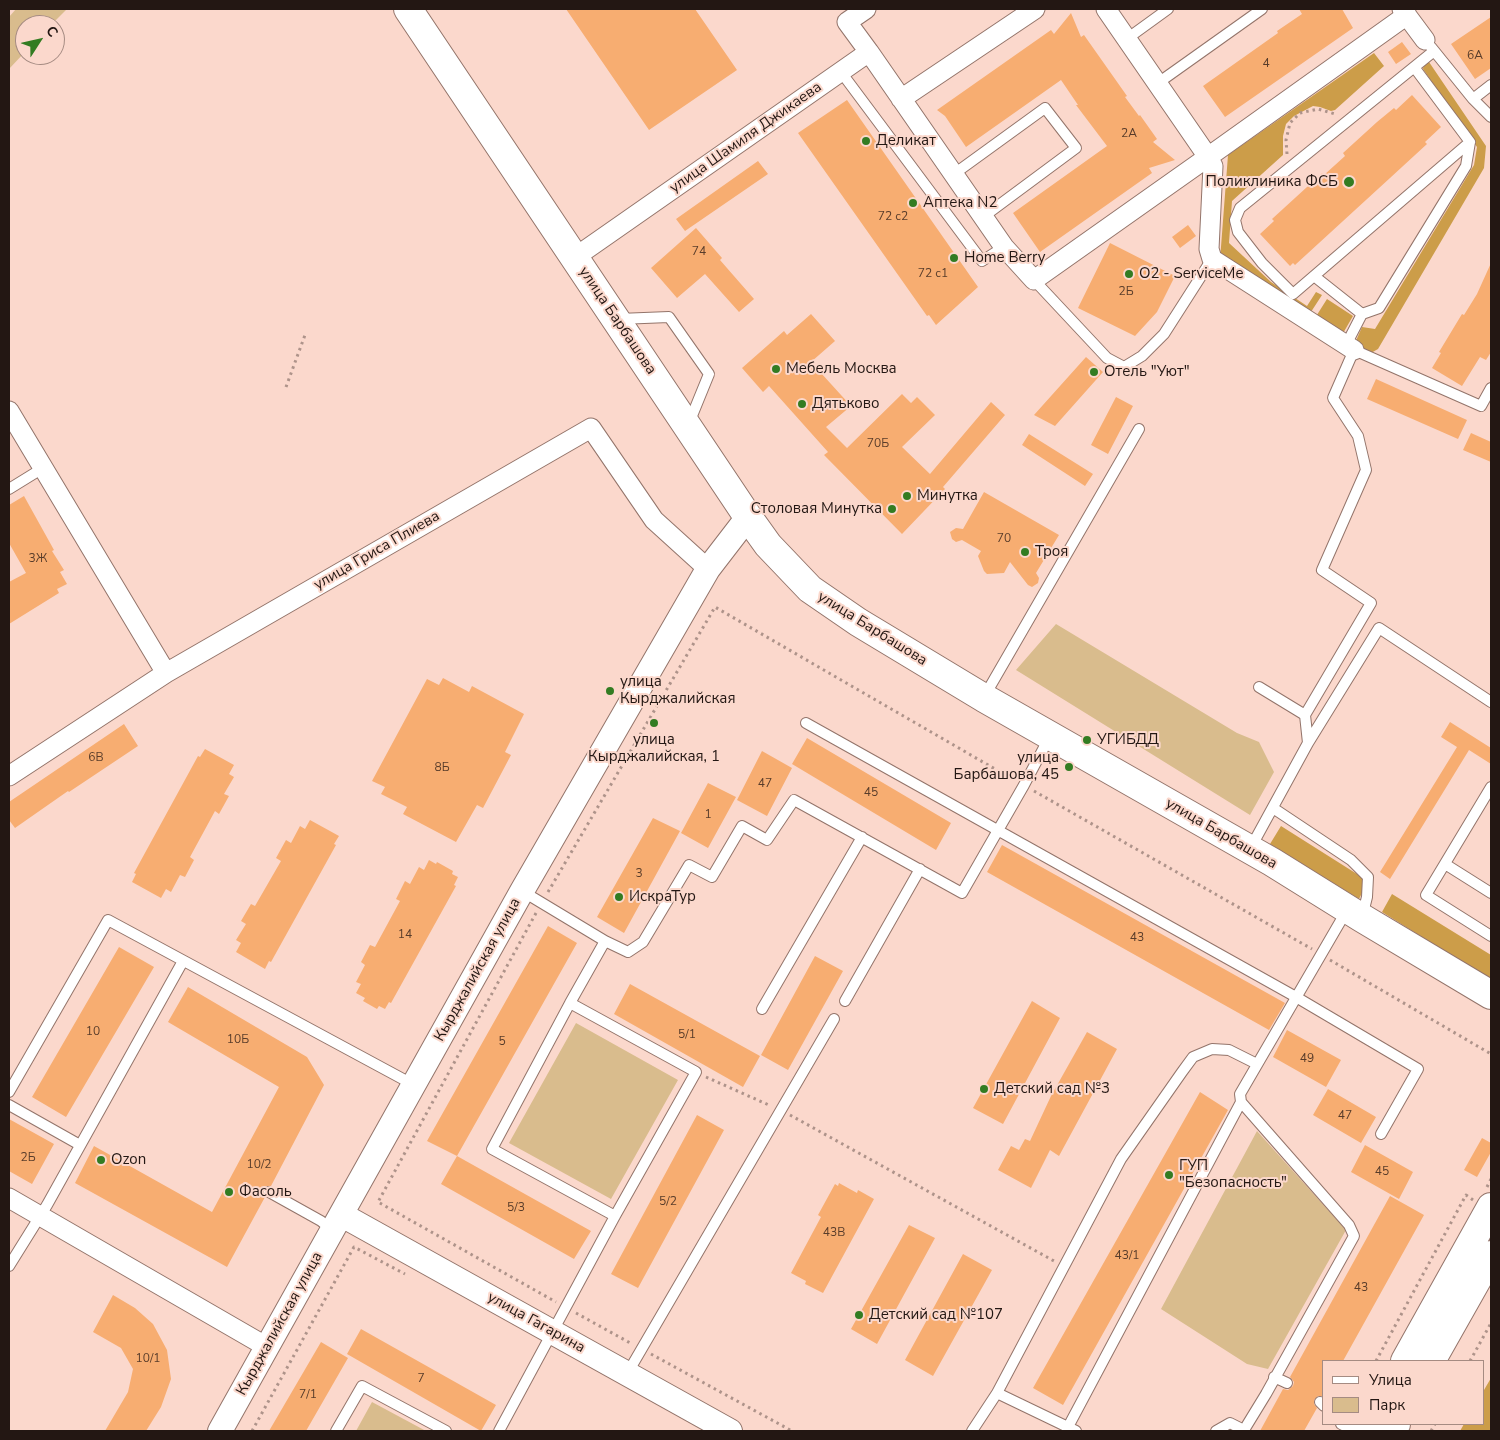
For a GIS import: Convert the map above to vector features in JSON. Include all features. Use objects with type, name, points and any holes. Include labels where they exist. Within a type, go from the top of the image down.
[{"type":"main road","name":"улица Барбашова","points":[[408,9],[574,258],[617,319],[748,518],[768,545],[810,589],[858,622],[984,698],[1250,850],[1491,995]]},
{"type":"main road","points":[[1405,1360],[1484,1202]]},
{"type":"main road","points":[[1432,1360],[1491,1255]]},
{"type":"street","points":[[866,9],[843,15],[1004,247],[1034,280],[1208,157],[1404,12],[1430,46]]},
{"type":"street","points":[[901,99],[1035,9]]},
{"type":"street","points":[[1106,9],[1128,38],[1213,166],[1208,249],[1212,258],[1350,348]]},
{"type":"street","name":"улица Шамиля Джикаева","points":[[574,258],[869,52]]},
{"type":"street","points":[[9,411],[166,673]]},
{"type":"street","name":"улица Гриса Плиева","points":[[9,776],[166,673],[592,428],[654,520],[708,569]]},
{"type":"street","name":"Кырджалийская улица","points":[[220,1431],[522,892],[708,569],[748,518]]},
{"type":"street","points":[[9,1198],[267,1347]]},
{"type":"street","name":"улица Гагарина","points":[[337,1223],[552,1332],[730,1431]]},
{"type":"lane","points":[[1128,38],[1168,9]]},
{"type":"lane","points":[[1158,83],[1262,9]]},
{"type":"lane","points":[[1470,142],[1293,294],[1262,263],[1238,232],[1235,220],[1240,208],[1414,68],[1430,46],[1473,99],[1491,117]]},
{"type":"lane","points":[[1362,314],[1379,308],[1466,166],[1470,142],[1414,68]]},
{"type":"lane","points":[[840,72],[982,261],[1004,247]]},
{"type":"lane","points":[[1473,99],[1491,85]]},
{"type":"lane","points":[[954,174],[1045,108],[1076,148],[983,217]]},
{"type":"lane","points":[[1034,280],[1107,358],[1124,367],[1142,356],[1164,334],[1212,258]]},
{"type":"lane","points":[[1314,276],[1362,314]]},
{"type":"lane","points":[[1308,743],[1305,715],[1371,603],[1322,570],[1366,470],[1358,436],[1333,398],[1362,314]]},
{"type":"lane","points":[[617,319],[669,317],[709,374],[688,426]]},
{"type":"lane","points":[[1350,348],[1491,410]]},
{"type":"lane","points":[[1481,406],[1491,388]]},
{"type":"lane","points":[[984,698],[1139,430]]},
{"type":"lane","points":[[9,489],[43,468]]},
{"type":"lane","points":[[1250,850],[1308,743],[1379,628],[1491,702]]},
{"type":"lane","points":[[1259,687],[1305,715]]},
{"type":"lane","points":[[806,722],[1296,997],[1418,1069],[1381,1134]]},
{"type":"lane","points":[[522,892],[605,941],[628,952],[643,942],[689,865],[712,877],[742,826],[768,840],[794,800],[962,893],[1050,737]]},
{"type":"lane","points":[[1491,787],[1426,895],[1491,936]]},
{"type":"lane","points":[[1216,1431],[1230,1423],[1244,1430],[1354,1236],[1349,1225],[1241,1102],[1240,1094],[1296,997],[1368,897],[1368,877],[1351,860],[1273,808]]},
{"type":"lane","points":[[762,1009],[862,837]]},
{"type":"lane","points":[[1445,864],[1491,893]]},
{"type":"lane","points":[[845,1001],[920,869]]},
{"type":"lane","points":[[9,1092],[108,920],[414,1085]]},
{"type":"lane","points":[[605,941],[492,1149],[615,1216]]},
{"type":"lane","points":[[9,1266],[80,1146],[183,961]]},
{"type":"lane","points":[[499,1431],[615,1216],[696,1072],[570,1003]]},
{"type":"lane","points":[[627,1374],[834,1019]]},
{"type":"lane","points":[[972,1431],[996,1393],[1121,1159],[1193,1057],[1212,1049],[1229,1050],[1257,1064]]},
{"type":"lane","points":[[996,1393],[1072,1429],[1241,1102]]},
{"type":"lane","points":[[9,1105],[80,1146]]},
{"type":"lane","points":[[269,1192],[321,1221],[337,1223]]},
{"type":"lane","points":[[1274,1377],[1287,1383]]},
{"type":"lane","points":[[336,1431],[362,1386],[446,1431]]},
{"type":"lane","points":[[1343,1425],[1355,1431]]},
{"type":"path","points":[[1288,156],[1286,140],[1290,123],[1300,113],[1318,109],[1334,114],[1342,108]]},
{"type":"path","points":[[286,386],[306,335]]},
{"type":"path","points":[[696,1072],[781,1110],[1064,1266]]},
{"type":"path","points":[[1377,1360],[1466,1196],[1484,1202],[1491,1179]]},
{"type":"path","points":[[252,1431],[354,1247]]},
{"type":"path","points":[[1471,1360],[1491,1323]]},
{"type":"green space","points":[[16,9],[67,9],[61,15],[15,15],[15,63],[9,69],[9,17]]},
{"type":"green space","points":[[1056,624],[1237,733],[1259,742],[1274,772],[1250,815],[1016,670]]},
{"type":"green space","points":[[576,1023],[678,1080],[611,1199],[509,1143]]},
{"type":"green space","points":[[1257,1131],[1346,1230],[1268,1369],[1247,1364],[1161,1309]]},
{"type":"green space","points":[[372,1402],[426,1431],[356,1431]]},
{"type":"shaded area","points":[[1374,53],[1384,66],[1335,110],[1331,111],[1313,106],[1294,116],[1286,124],[1283,136],[1283,155],[1232,201],[1229,243],[1271,282],[1307,306],[1316,292],[1322,295],[1309,315],[1220,260],[1228,155]]},
{"type":"shaded area","points":[[1429,62],[1486,146],[1484,168],[1378,349],[1371,353],[1355,343],[1362,327],[1375,329],[1474,165],[1477,147],[1423,69],[1424,63]]},
{"type":"shaded area","points":[[1327,299],[1353,316],[1342,335],[1315,318]]},
{"type":"shaded area","points":[[1281,826],[1368,881],[1359,899],[1270,844]]},
{"type":"shaded area","points":[[1392,894],[1491,955],[1491,980],[1382,912]]},
{"type":"shaded area","points":[[1491,1378],[1491,1431],[1460,1431],[1463,1425],[1485,1425],[1485,1388]]},
{"type":"building","points":[[566,9],[695,9],[737,70],[649,130]]},
{"type":"building","points":[[1299,9],[1342,9],[1353,28],[1225,117],[1203,86],[1302,14]]},
{"type":"building","points":[[1071,13],[1081,37],[1084,35],[1127,96],[1125,97],[1157,139],[1153,142],[1175,160],[1149,168],[1152,173],[1040,252],[1013,213],[1107,146],[1076,105],[1078,105],[1061,80],[966,147],[945,116],[937,110],[1051,30],[1054,34]]},
{"type":"building","points":[[1491,17],[1491,68],[1475,79],[1451,44]]},
{"type":"building","points":[[1402,42],[1411,54],[1396,64],[1388,52]]},
{"type":"building","name":"Поликлиника ФСБ","points":[[1412,95],[1441,127],[1425,142],[1427,144],[1295,265],[1293,263],[1290,266],[1260,234],[1274,221],[1272,219],[1322,173],[1324,175],[1345,156],[1343,153],[1377,122],[1394,108],[1396,110]]},
{"type":"building","points":[[847,100],[978,287],[936,325],[929,315],[927,316],[798,133]]},
{"type":"building","points":[[758,161],[768,174],[685,231],[676,219]]},
{"type":"building","points":[[1188,225],[1196,236],[1180,248],[1172,237]]},
{"type":"building","points":[[696,228],[722,258],[720,260],[754,299],[739,312],[705,274],[677,298],[651,268]]},
{"type":"building","points":[[1110,243],[1175,276],[1157,312],[1135,336],[1078,308]]},
{"type":"building","points":[[1491,263],[1491,352],[1486,360],[1480,357],[1462,386],[1432,368],[1441,353],[1439,352],[1462,314],[1464,315],[1477,294]]},
{"type":"building","points":[[811,314],[835,341],[811,362],[851,406],[826,427],[847,448],[902,394],[911,403],[917,397],[935,415],[902,447],[930,474],[991,402],[1005,415],[943,487],[945,489],[902,534],[824,455],[828,452],[769,386],[763,392],[742,368],[784,331],[787,335]]},
{"type":"building","points":[[1086,357],[1103,372],[1055,426],[1034,415]]},
{"type":"building","points":[[1376,379],[1467,420],[1458,439],[1367,399]]},
{"type":"building","points":[[1116,397],[1133,406],[1108,454],[1091,445]]},
{"type":"building","points":[[1471,433],[1491,442],[1491,462],[1463,450]]},
{"type":"building","points":[[1029,434],[1093,474],[1085,486],[1022,445]]},
{"type":"building","points":[[984,492],[1059,535],[1036,573],[1039,578],[1038,583],[1032,587],[1028,585],[1010,562],[1004,573],[987,574],[978,556],[981,551],[962,540],[956,542],[952,539],[950,532],[956,528],[963,529]]},
{"type":"building","points":[[24,496],[54,550],[52,551],[64,570],[60,572],[67,584],[57,589],[59,593],[9,624],[9,582],[26,573],[9,543],[9,505]]},
{"type":"building","points":[[443,678],[469,692],[472,686],[524,714],[505,752],[511,755],[483,808],[477,805],[456,842],[403,814],[407,807],[381,794],[385,787],[372,781],[427,679],[439,685]]},
{"type":"building","points":[[1450,722],[1491,748],[1491,764],[1469,750],[1390,879],[1380,872],[1457,747],[1441,737]]},
{"type":"building","points":[[124,724],[138,746],[15,828],[9,820],[9,802]]},
{"type":"building","points":[[807,738],[951,823],[936,850],[792,764]]},
{"type":"building","points":[[205,749],[234,765],[229,774],[234,777],[224,794],[229,796],[219,814],[215,811],[190,857],[194,860],[185,877],[180,875],[171,892],[166,889],[161,898],[132,882],[136,874],[134,873],[198,756],[200,757]]},
{"type":"building","points":[[762,751],[792,768],[767,816],[737,800]]},
{"type":"building","points":[[708,783],[736,797],[708,848],[681,833]]},
{"type":"building","points":[[653,818],[680,831],[624,933],[597,917]]},
{"type":"building","points":[[310,820],[339,836],[334,844],[336,845],[271,962],[269,961],[265,969],[236,952],[241,943],[236,940],[246,924],[241,921],[251,904],[255,906],[281,861],[276,858],[286,840],[291,843],[300,826],[305,829]]},
{"type":"building","points":[[1002,845],[1285,1003],[1269,1030],[987,872]]},
{"type":"building","points":[[429,860],[436,864],[437,862],[453,871],[452,874],[458,877],[454,885],[456,886],[391,1003],[389,1002],[385,1009],[379,1006],[377,1009],[363,1001],[365,998],[356,993],[361,984],[356,982],[365,965],[361,962],[370,945],[375,947],[400,901],[396,899],[405,881],[410,884],[419,867],[424,870]]},
{"type":"building","points":[[548,926],[577,943],[457,1156],[427,1141]]},
{"type":"building","points":[[119,947],[154,967],[66,1117],[32,1097]]},
{"type":"building","points":[[815,956],[843,971],[788,1070],[761,1055]]},
{"type":"building","points":[[630,984],[760,1056],[743,1087],[614,1014]]},
{"type":"building","points":[[188,987],[307,1057],[324,1085],[271,1186],[266,1186],[263,1189],[262,1193],[265,1197],[227,1267],[75,1183],[94,1146],[212,1212],[279,1087],[168,1022]]},
{"type":"building","points":[[1032,1001],[1060,1018],[1003,1124],[973,1108]]},
{"type":"building","points":[[1287,1030],[1341,1060],[1326,1087],[1273,1057]]},
{"type":"building","points":[[1087,1032],[1117,1049],[1059,1156],[1050,1150],[1031,1188],[998,1170],[1011,1146],[1019,1150],[1025,1139],[1030,1141],[1051,1096]]},
{"type":"building","points":[[1328,1089],[1376,1117],[1361,1143],[1313,1115]]},
{"type":"building","points":[[1200,1092],[1228,1110],[1063,1405],[1033,1388]]},
{"type":"building","points":[[697,1115],[724,1130],[638,1288],[611,1274]]},
{"type":"building","points":[[9,1119],[54,1144],[32,1184],[9,1171]]},
{"type":"building","points":[[1482,1138],[1491,1143],[1491,1152],[1477,1177],[1464,1170]]},
{"type":"building","points":[[1365,1145],[1413,1172],[1399,1199],[1351,1172]]},
{"type":"building","points":[[457,1156],[591,1231],[574,1259],[441,1184]]},
{"type":"building","points":[[839,1183],[857,1193],[858,1190],[874,1199],[823,1293],[805,1284],[806,1281],[791,1273],[821,1217],[818,1215],[835,1184],[838,1186]]},
{"type":"building","points":[[1390,1196],[1424,1215],[1344,1360],[1322,1360],[1322,1396],[1318,1396],[1314,1400],[1317,1408],[1304,1431],[1260,1431],[1283,1389],[1288,1390],[1293,1386],[1294,1382],[1290,1377]]},
{"type":"building","points":[[909,1225],[935,1238],[877,1344],[851,1329]]},
{"type":"building","points":[[963,1254],[992,1270],[933,1376],[905,1360]]},
{"type":"building","points":[[113,1295],[135,1308],[153,1324],[167,1350],[171,1379],[161,1407],[146,1431],[105,1431],[128,1392],[133,1369],[121,1348],[93,1332]]},
{"type":"building","points":[[361,1329],[496,1405],[481,1431],[347,1354]]},
{"type":"building","points":[[321,1342],[348,1358],[306,1431],[269,1431]]},
{"type":"place","name":"Деликат","points":[[866,141]]},
{"type":"place","name":"Поликлиника ФСБ","points":[[1349,182]]},
{"type":"place","name":"Аптека N2","points":[[913,203]]},
{"type":"place","name":"Home Berry","points":[[954,258]]},
{"type":"place","name":"О2 - ServiceMe","points":[[1129,274]]},
{"type":"place","name":"Мебель Москва","points":[[776,369]]},
{"type":"place","name":"Отель \"Уют\"","points":[[1094,372]]},
{"type":"place","name":"Дятьково","points":[[802,404]]},
{"type":"place","name":"Минутка","points":[[907,496]]},
{"type":"place","name":"Столовая Минутка","points":[[892,509]]},
{"type":"place","name":"Троя","points":[[1025,552]]},
{"type":"place","name":"улица Кырджалийская","points":[[610,691]]},
{"type":"place","name":"улица Кырджалийская, 1","points":[[654,723]]},
{"type":"place","name":"УГИБДД","points":[[1087,740]]},
{"type":"place","name":"улица Барбашова, 45","points":[[1069,767]]},
{"type":"place","name":"ИскраТур","points":[[619,897]]},
{"type":"place","name":"Детский сад №3","points":[[984,1089]]},
{"type":"place","name":"Ozon","points":[[101,1160]]},
{"type":"place","name":"ГУП \"Безопасность\"","points":[[1169,1175]]},
{"type":"place","name":"Фасоль","points":[[229,1192]]},
{"type":"place","name":"Детский сад №107","points":[[859,1315]]}]
